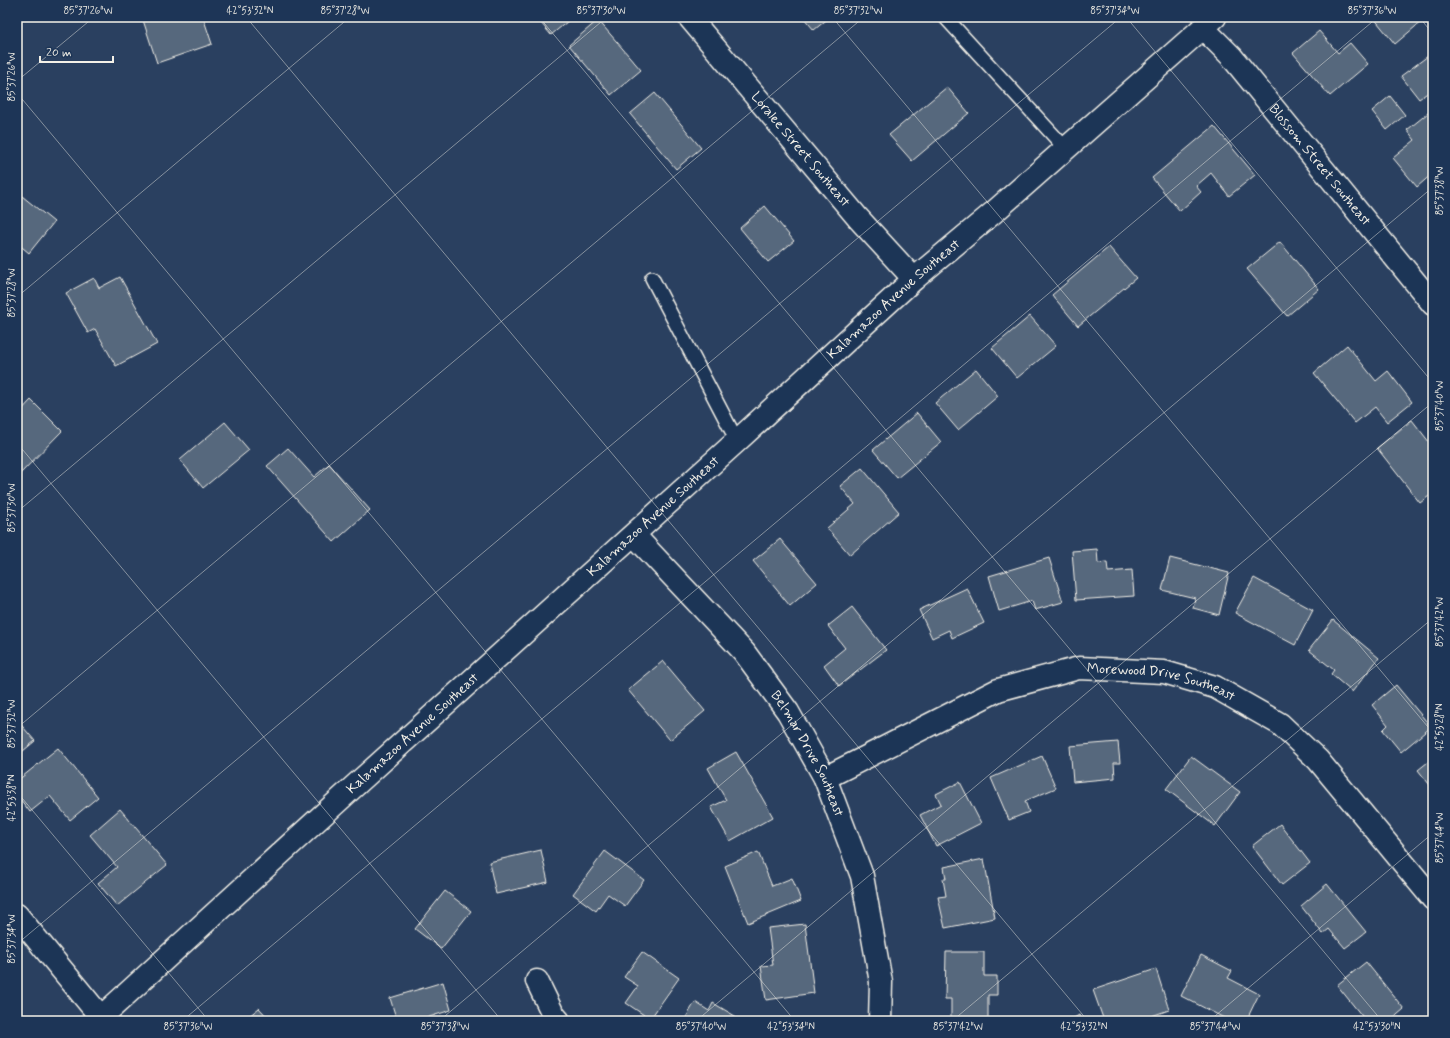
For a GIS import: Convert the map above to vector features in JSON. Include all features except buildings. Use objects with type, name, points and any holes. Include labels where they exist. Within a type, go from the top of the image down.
[{"type":"street","name":"Loralee Street Southeast","points":[[689,17],[858,218],[914,279]]},
{"type":"street","name":"Kalamazoo Avenue Southeast","points":[[100,1020],[360,781],[737,442],[914,279],[1066,149],[1204,21]]},
{"type":"street","name":"Blossom Street Southeast","points":[[1204,21],[1433,304]]},
{"type":"street","name":"Belmar Drive Southeast","points":[[634,535],[744,652],[788,712],[825,778],[862,876],[881,982],[880,1021]]},
{"type":"street","name":"Morewood Drive Southeast","points":[[825,778],[998,690],[1079,668],[1164,672],[1215,686],[1280,724],[1318,760],[1433,899]]},
{"type":"street","points":[[17,915],[100,1020]]},
{"type":"street","points":[[537,981],[553,1014],[559,1021]]},
{"type":"lane","points":[[945,17],[1066,149]]},
{"type":"lane","points":[[652,278],[737,442]]}]
